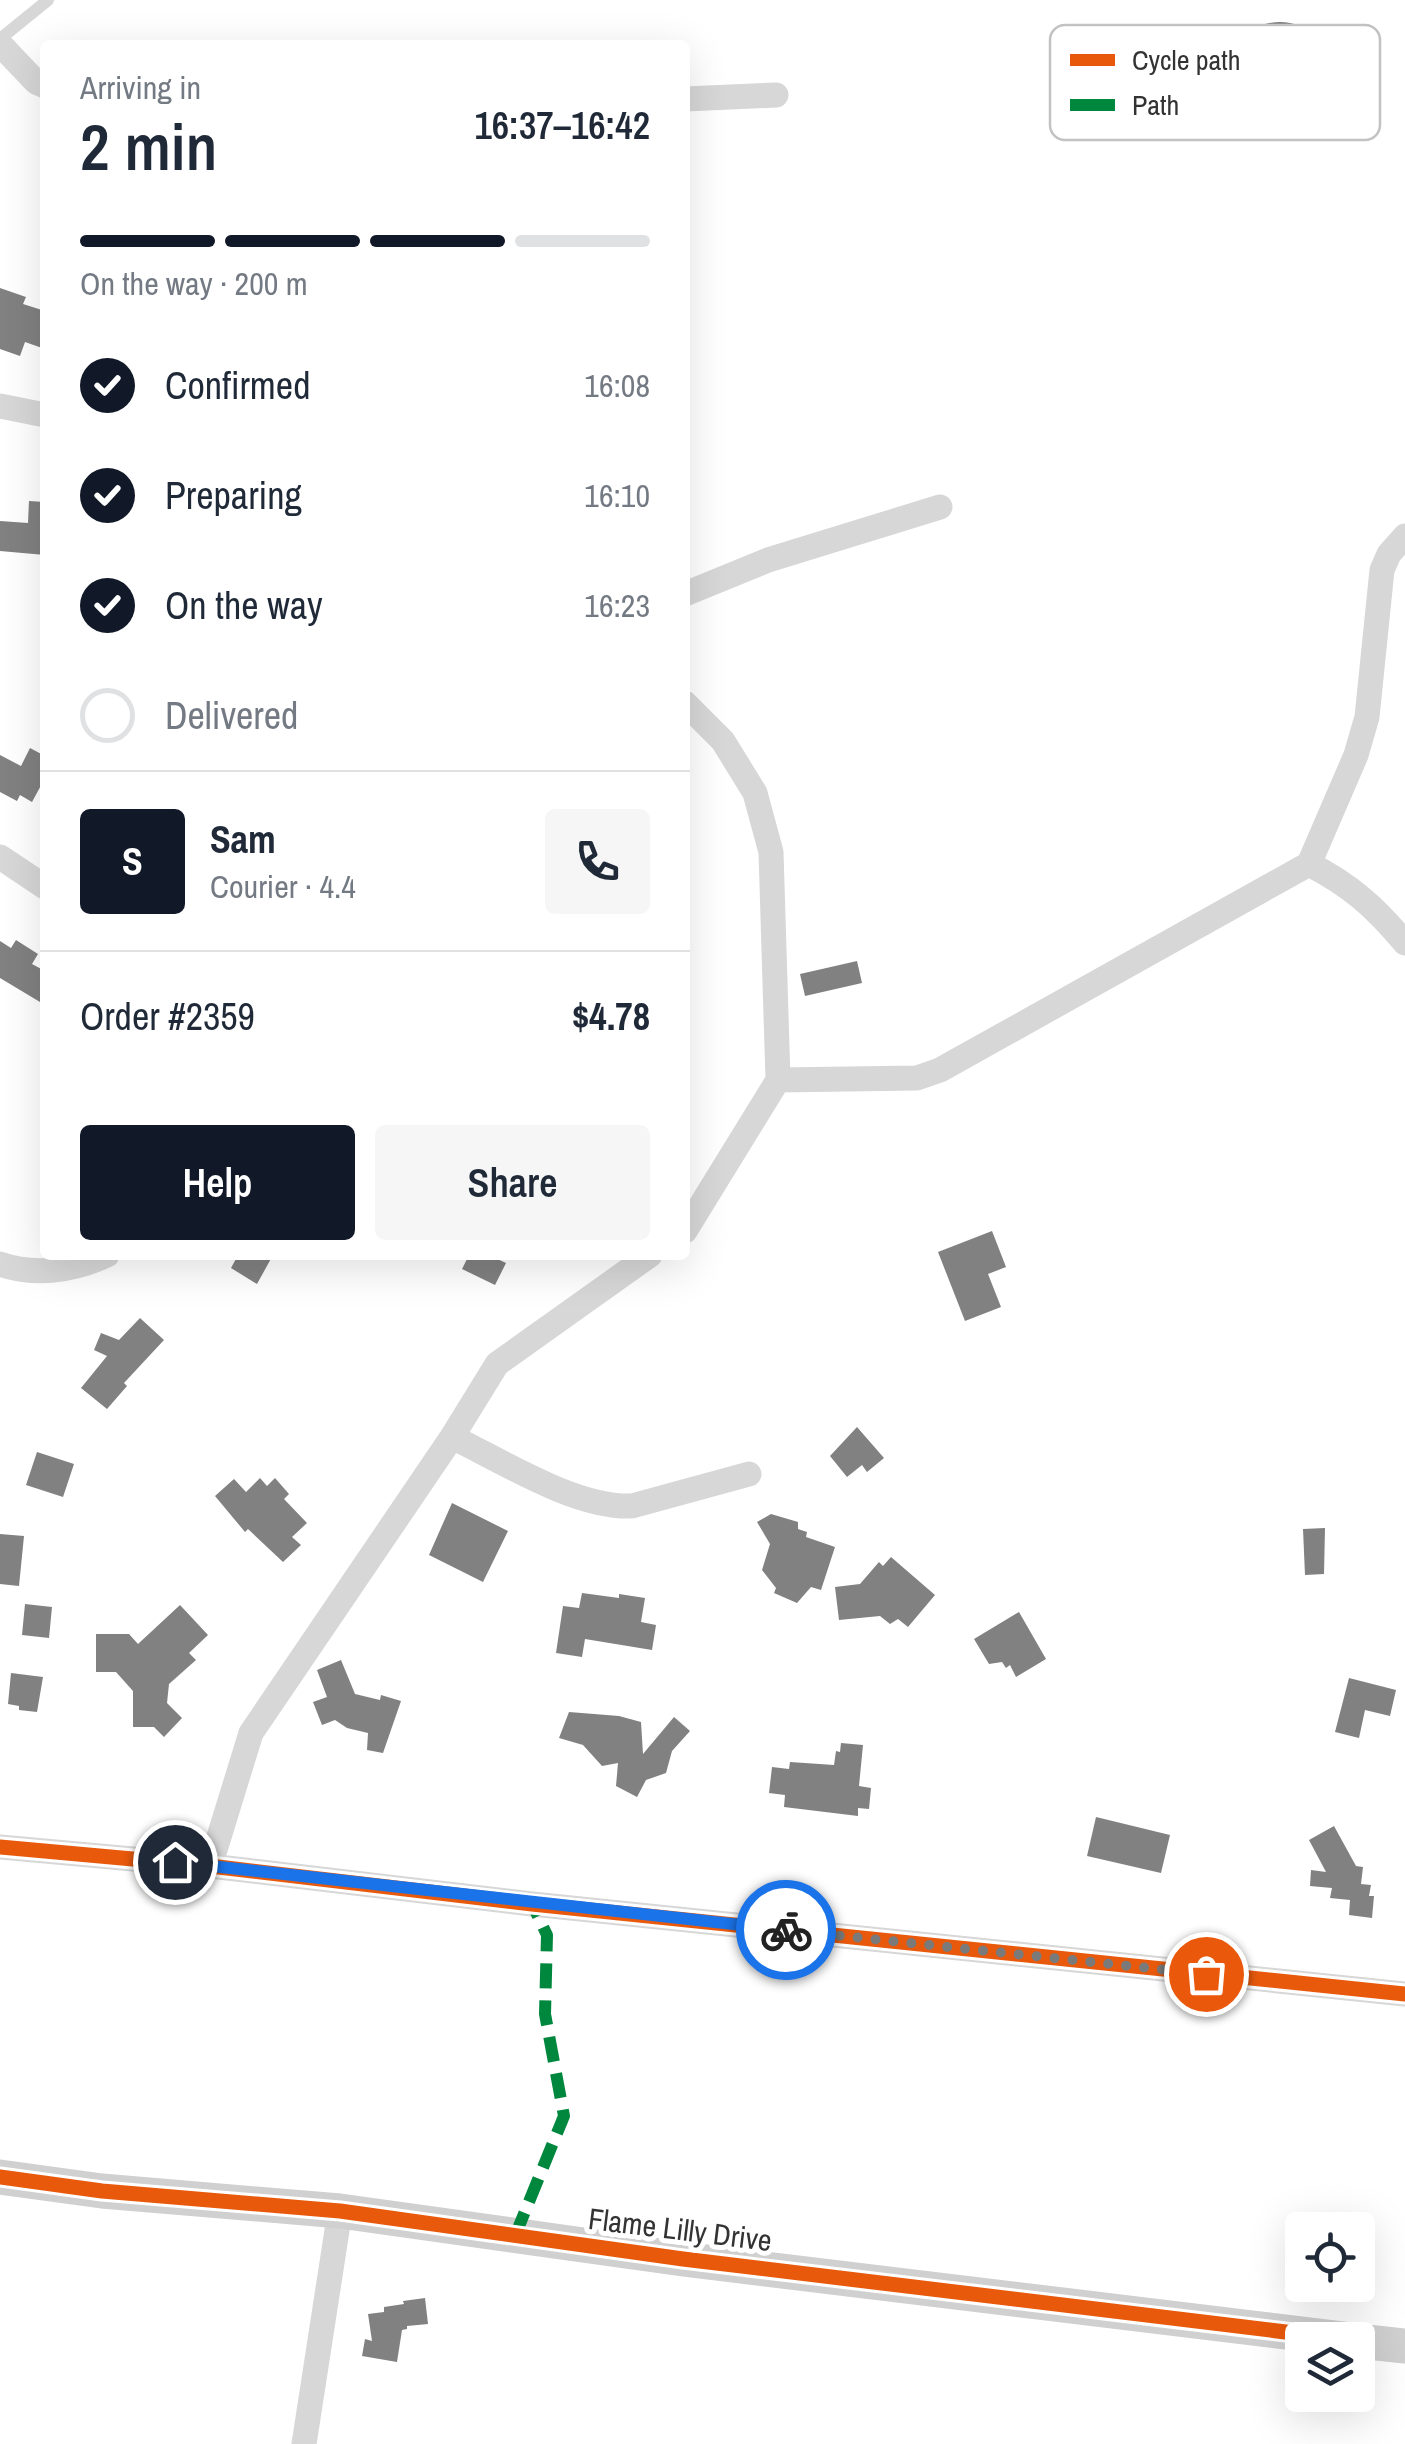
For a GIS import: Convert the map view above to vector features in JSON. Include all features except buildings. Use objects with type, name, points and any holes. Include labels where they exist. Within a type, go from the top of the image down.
[{"type":"street","points":[[0,41],[40,84]]},
{"type":"street","points":[[690,99],[776,95]]},
{"type":"street","points":[[0,406],[40,415]]},
{"type":"street","points":[[690,592],[768,560],[940,507]]},
{"type":"street","points":[[778,1080],[917,1078],[940,1070],[1309,864],[1356,755],[1366,717],[1382,570],[1389,554],[1405,536]]},
{"type":"street","points":[[690,708],[724,742],[755,793],[771,852],[778,1080],[690,1222]]},
{"type":"street","points":[[0,856],[40,884]]},
{"type":"street","points":[[1309,864],[1346,883],[1382,914],[1405,942]]},
{"type":"street","points":[[0,1264],[23,1272],[82,1266],[96,1260]]},
{"type":"street","points":[[210,1866],[250,1733],[452,1437],[497,1364],[643,1260]]},
{"type":"street","points":[[452,1437],[571,1494],[614,1506],[632,1506],[749,1474]]},
{"type":"street","points":[[0,1846],[1405,1994]]},
{"type":"street","name":"Flame Lilly Drive","points":[[0,2177],[102,2191],[340,2212],[683,2259],[1285,2332]]},
{"type":"street","points":[[304,2444],[340,2212]]},
{"type":"street","name":"Flame Lilly Drive","points":[[1375,2342],[1405,2346]]},
{"type":"lane","points":[[0,41],[48,0]]},
{"type":"marked path","points":[[515,2236],[564,2116],[545,2014],[547,1935],[532,1904]]},
{"type":"cycle path","points":[[0,1847],[1405,1994]]},
{"type":"cycle path","points":[[0,2177],[102,2191],[340,2211],[683,2259],[1285,2332]]},
{"type":"way so far","points":[[786,1930],[1206,1974]]},
{"type":"route","points":[[175,1862],[786,1930]]}]
